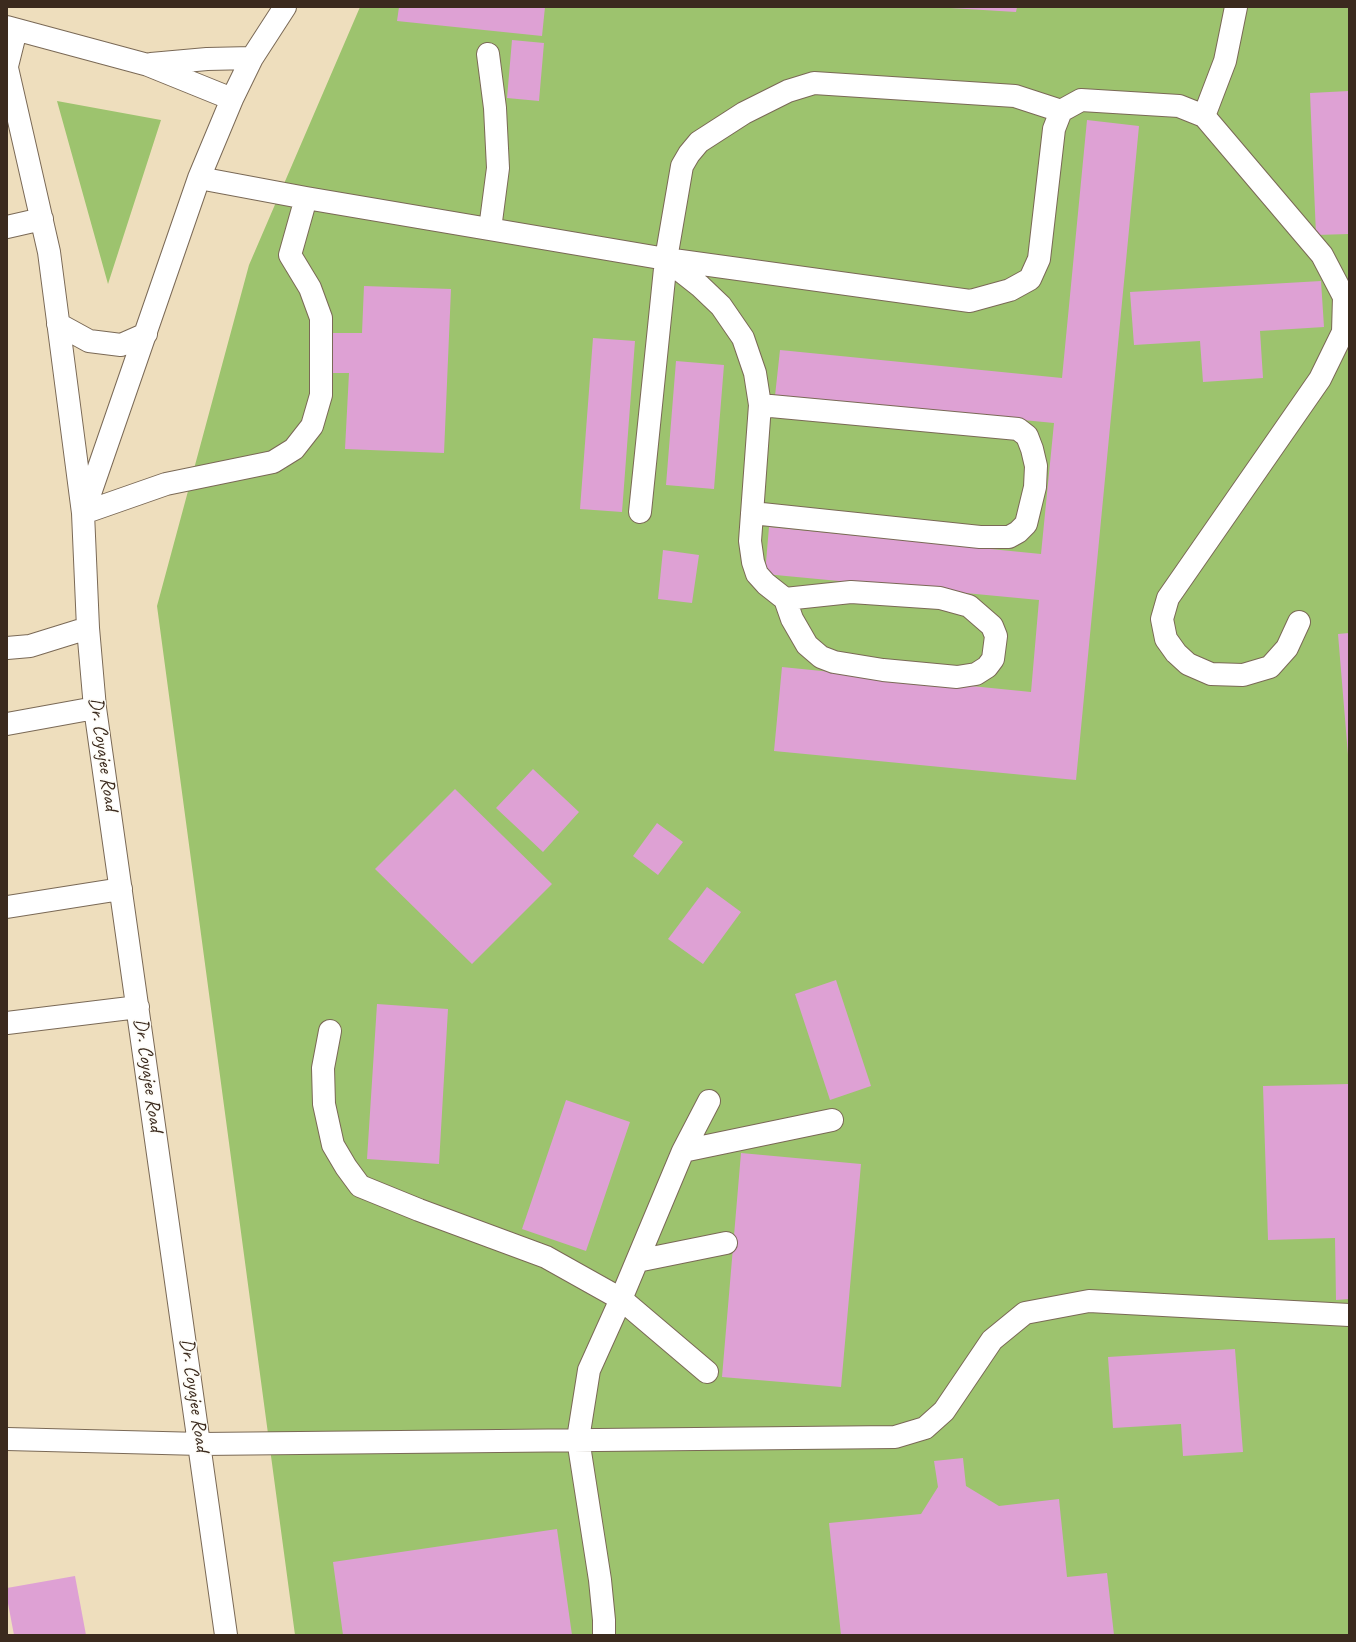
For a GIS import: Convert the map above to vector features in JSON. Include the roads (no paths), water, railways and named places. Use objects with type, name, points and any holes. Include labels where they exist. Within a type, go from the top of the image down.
[{"type":"street","points":[[84,513],[199,178],[232,99],[252,58],[285,7]]},
{"type":"street","points":[[1204,116],[1225,61],[1236,7]]},
{"type":"street","points":[[7,67],[12,29],[148,64],[232,99]]},
{"type":"street","points":[[488,54],[495,108],[498,168],[490,229]]},
{"type":"street","points":[[148,64],[207,59],[252,58]]},
{"type":"street","name":"Dr. Coyajee Road","points":[[7,67],[49,252],[84,513],[88,628],[95,708],[201,1444],[226,1635]]},
{"type":"street","points":[[640,512],[666,259],[682,166],[689,154],[699,142],[744,113],[788,91],[814,83],[1015,96],[1061,111]]},
{"type":"street","points":[[199,178],[306,198],[666,259],[970,300],[1010,290],[1030,279],[1039,259],[1054,129],[1061,111],[1081,100],[1179,106],[1204,116],[1322,255],[1344,297],[1343,332],[1320,379],[1168,598],[1162,619],[1166,639],[1176,654],[1188,664],[1211,674],[1243,675],[1270,667],[1286,648],[1299,622]]},
{"type":"street","points":[[84,513],[166,484],[273,462],[294,449],[312,426],[321,395],[321,318],[310,288],[290,255],[306,198]]},
{"type":"street","points":[[7,227],[42,219]]},
{"type":"street","points":[[666,259],[700,286],[721,306],[743,338],[755,373],[760,405],[750,541],[757,574],[766,584],[785,599],[792,619],[806,645],[821,657],[834,662],[883,670],[957,676],[976,674],[987,667],[993,659],[996,636],[992,626],[969,606],[940,598],[850,592],[785,599]]},
{"type":"street","points":[[58,324],[89,341],[115,344],[121,344],[146,334]]},
{"type":"street","points":[[752,513],[980,537],[1009,537],[1018,532],[1026,524],[1035,487],[1036,466],[1032,449],[1027,436],[1018,429],[760,405]]},
{"type":"street","points":[[7,648],[30,646],[88,628]]},
{"type":"street","points":[[7,724],[95,708]]},
{"type":"street","points":[[7,907],[121,889]]},
{"type":"street","points":[[7,1023],[138,1007]]},
{"type":"street","points":[[330,1031],[324,1068],[324,1104],[333,1145],[346,1167],[360,1186],[546,1258],[621,1299],[707,1372]]},
{"type":"street","points":[[604,1635],[600,1580],[578,1439],[588,1370],[621,1299],[683,1151],[709,1101]]},
{"type":"street","points":[[683,1151],[832,1120]]},
{"type":"street","points":[[637,1261],[726,1243]]},
{"type":"street","points":[[7,1440],[201,1444],[894,1437],[925,1428],[944,1411],[992,1340],[1025,1313],[1089,1301],[1349,1315]]}]
